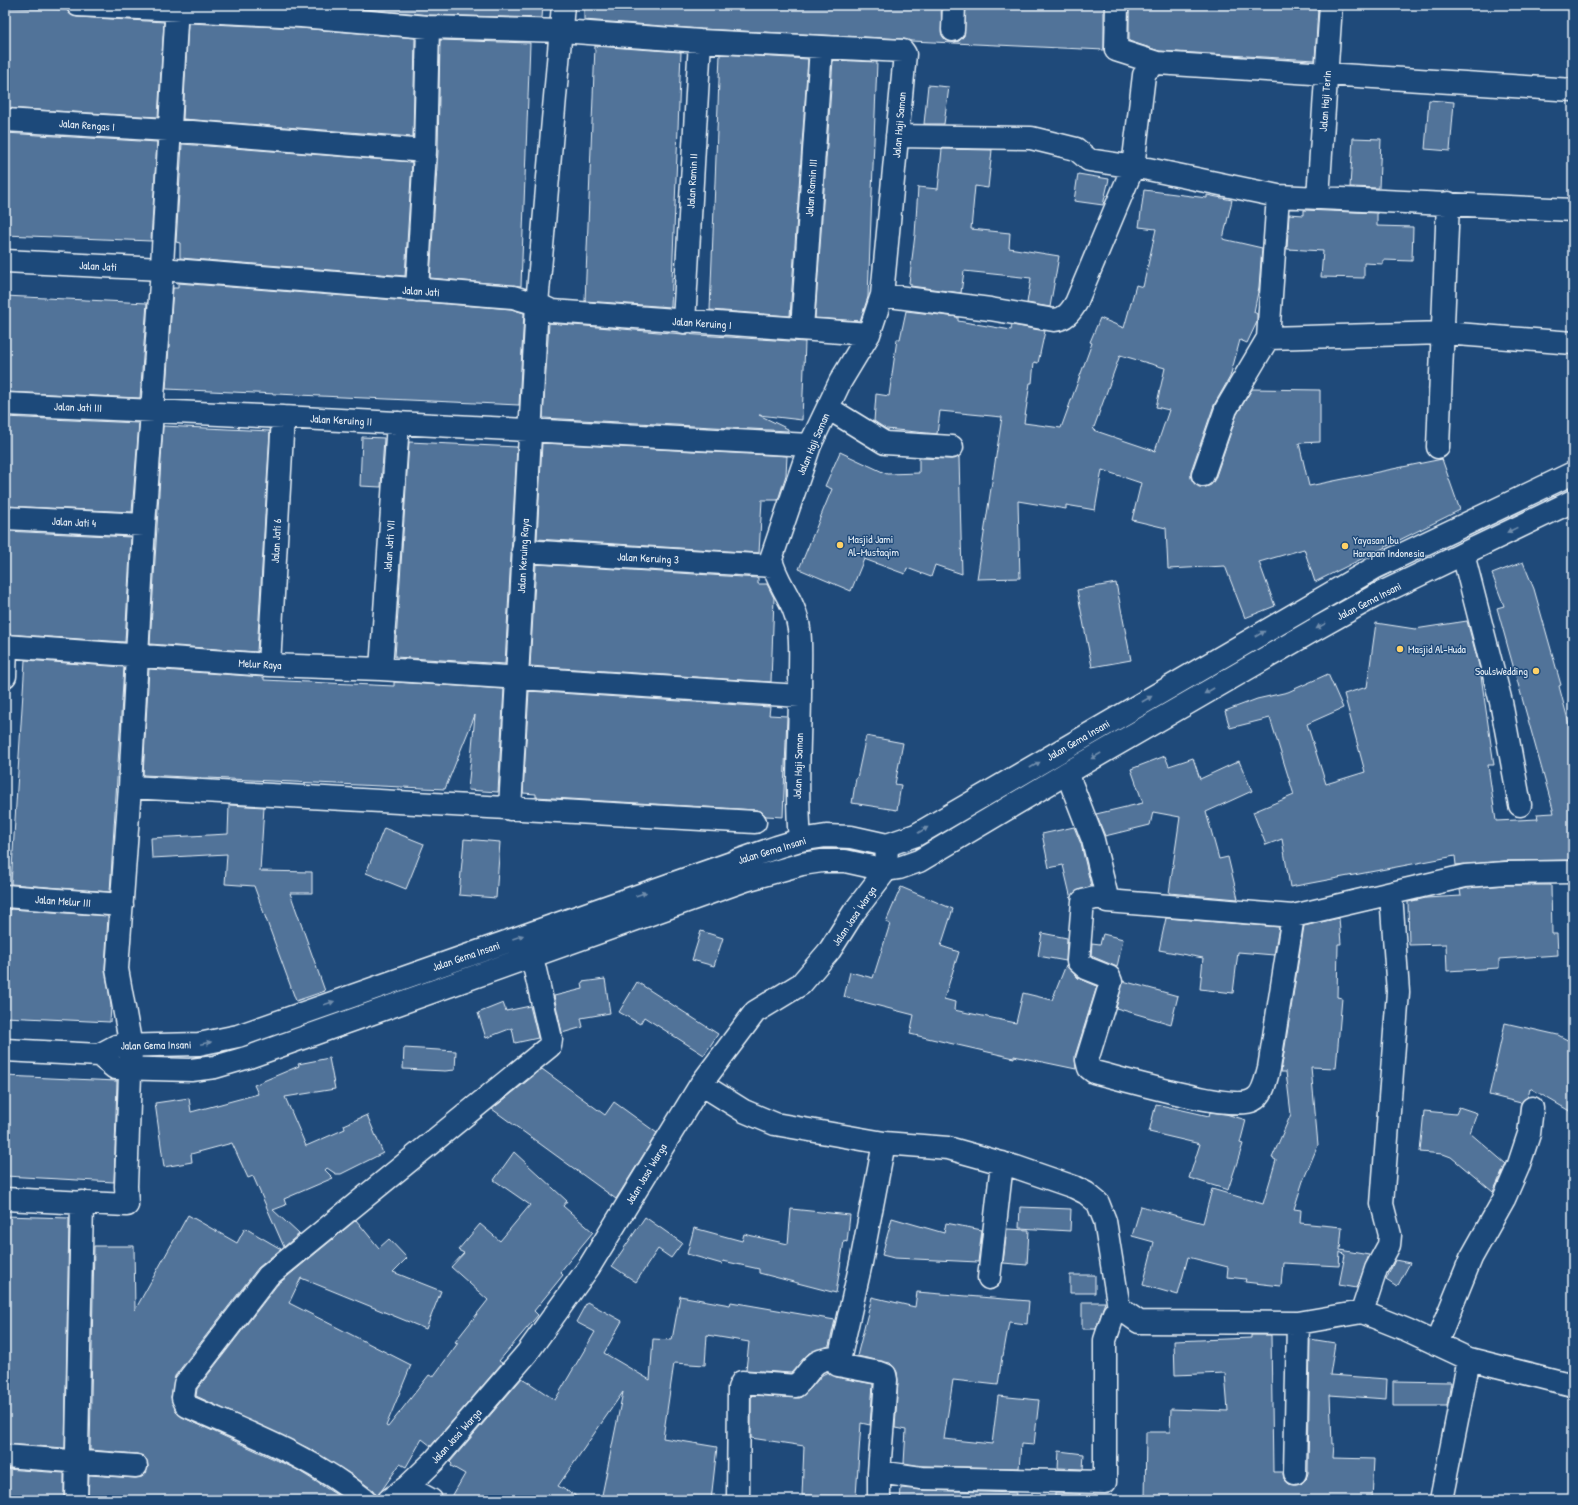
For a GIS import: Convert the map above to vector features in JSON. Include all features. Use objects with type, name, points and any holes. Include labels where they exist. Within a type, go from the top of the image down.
[{"type":"street","points":[[78,5],[301,11],[428,28],[561,31],[821,48]]},
{"type":"street","points":[[537,304],[563,5]]},
{"type":"street","points":[[953,30],[954,5]]},
{"type":"street","points":[[1117,5],[1116,50],[1157,63],[1573,90]]},
{"type":"street","name":"Jalan Haji Terin","points":[[1318,197],[1331,5]]},
{"type":"street","points":[[5,1199],[128,1205],[126,1186],[131,1047],[117,969],[130,787],[136,656],[161,269],[168,130],[177,8]]},
{"type":"street","points":[[416,290],[424,151],[428,28]]},
{"type":"street","name":"Jalan Ramin II","points":[[684,322],[700,41]]},
{"type":"street","name":"Jalan Haji Saman","points":[[802,864],[797,807],[800,696],[799,629],[792,602],[772,566],[772,550],[810,445],[840,382],[869,334],[882,295],[905,54],[903,51],[821,48]]},
{"type":"street","name":"Jalan Ramin III","points":[[802,329],[821,48]]},
{"type":"street","points":[[882,295],[990,308],[1054,320],[1063,319],[1072,311],[1076,303],[1133,167],[1144,75],[1147,69],[1157,63]]},
{"type":"street","name":"Jalan Rengas I","points":[[5,120],[168,130],[424,151]]},
{"type":"street","points":[[897,136],[1031,138],[1076,149],[1089,160],[1133,167],[1278,196],[1573,210]]},
{"type":"street","points":[[1203,475],[1226,409],[1268,338],[1278,196]]},
{"type":"street","points":[[1438,447],[1444,333],[1448,203]]},
{"type":"street","name":"Jalan Jati","points":[[5,261],[161,269],[513,298],[537,304]]},
{"type":"street","name":"Jalan Keruing I","points":[[537,304],[552,311],[684,322],[869,334]]},
{"type":"street","name":"Jalan Keruing Raya","points":[[510,808],[537,304]]},
{"type":"street","points":[[1268,338],[1444,333],[1573,343]]},
{"type":"street","name":"Jalan Jati III","points":[[5,404],[152,410]]},
{"type":"street","points":[[828,408],[885,443],[952,447]]},
{"type":"street","name":"Jalan Keruing II","points":[[152,410],[810,445]]},
{"type":"street","name":"Jalan Jati 6","points":[[269,665],[283,417]]},
{"type":"street","name":"Jalan Jati VII","points":[[381,669],[398,423]]},
{"type":"street","name":"Jalan Gema Insani","points":[[1573,473],[1376,567],[916,834],[887,845],[851,837],[826,836],[800,840],[769,849],[238,1036],[199,1044],[131,1047],[116,1046],[99,1055],[115,1068],[191,1070],[215,1067],[249,1057],[746,880],[802,864],[822,861],[844,861],[886,870],[899,868],[919,861],[1067,773],[1373,597],[1573,501]]},
{"type":"street","points":[[1520,497],[1532,521]]},
{"type":"street","name":"Jalan Jati 4","points":[[5,518],[144,525]]},
{"type":"street","name":"Jalan Keruing 3","points":[[523,551],[772,566]]},
{"type":"street","points":[[1462,554],[1501,702],[1520,805]]},
{"type":"street","points":[[5,676],[6,646]]},
{"type":"street","name":"Melur Raya","points":[[6,646],[269,665],[381,669],[516,679],[800,696]]},
{"type":"street","points":[[1067,773],[1093,840],[1106,893],[1103,896],[1083,900],[1081,911],[1078,961],[1086,968],[1109,977],[1111,982],[1087,1060],[1089,1068],[1094,1072],[1216,1101],[1243,1104],[1254,1100],[1262,1091],[1269,1068],[1293,916]]},
{"type":"street","points":[[130,787],[755,822]]},
{"type":"street","points":[[946,817],[959,838]]},
{"type":"street","points":[[886,870],[887,845]]},
{"type":"street","name":"Jalan Jasa' Warga","points":[[389,1500],[407,1487],[454,1440],[527,1353],[590,1267],[701,1084],[755,1012],[801,984],[830,950],[854,912],[886,870]]},
{"type":"street","points":[[1103,896],[1107,900],[1293,916],[1465,876],[1506,872],[1573,872]]},
{"type":"street","points":[[1362,1312],[1376,1269],[1389,1245],[1390,1235],[1382,1204],[1398,992],[1391,894]]},
{"type":"street","name":"Jalan Melur III","points":[[5,896],[122,905]]},
{"type":"street","points":[[365,1500],[341,1480],[324,1470],[267,1441],[188,1406],[183,1398],[185,1384],[268,1276],[550,1046],[551,1039],[532,957]]},
{"type":"street","points":[[5,1050],[99,1055]]},
{"type":"street","points":[[701,1084],[744,1111],[776,1124],[884,1144],[948,1148],[1002,1163],[1074,1187],[1086,1193],[1098,1203],[1105,1221],[1119,1308],[1128,1316],[1140,1322],[1298,1323],[1362,1312],[1469,1359],[1573,1385]]},
{"type":"street","points":[[1436,1344],[1471,1258],[1504,1199],[1518,1167],[1528,1134],[1532,1108]]},
{"type":"street","points":[[879,1500],[879,1472],[886,1380],[885,1376],[880,1373],[838,1365],[838,1358],[861,1263],[884,1144]]},
{"type":"street","points":[[989,1278],[1002,1163]]},
{"type":"street","points":[[76,1500],[85,1303],[82,1202]]},
{"type":"street","points":[[879,1472],[921,1478],[1105,1491],[1105,1340],[1114,1313],[1119,1308]]},
{"type":"street","points":[[1295,1473],[1298,1323]]},
{"type":"street","points":[[738,1500],[740,1384],[742,1382],[796,1386],[815,1363],[823,1359],[838,1358]]},
{"type":"street","points":[[1441,1500],[1469,1359]]},
{"type":"street","points":[[5,1456],[136,1466]]},
{"type":"street","points":[[407,1487],[431,1500]]},
{"type":"building","points":[[319,5],[543,5],[542,18],[429,15]]},
{"type":"building","points":[[584,5],[941,5],[942,35],[946,40],[953,42],[959,41],[964,36],[966,5],[1104,5],[1104,50],[701,29],[584,20]]},
{"type":"building","points":[[1129,5],[1245,5],[1318,8],[1315,60],[1159,51],[1129,41]]},
{"type":"building","points":[[5,7],[67,10],[71,15],[77,17],[164,22],[158,117],[5,108]]},
{"type":"building","points":[[188,23],[300,28],[415,38],[413,137],[183,119]]},
{"type":"building","points":[[440,40],[530,43],[521,286],[430,278],[438,151]]},
{"type":"building","points":[[595,46],[681,52],[671,307],[585,301]]},
{"type":"building","points":[[720,54],[808,59],[790,316],[710,310]]},
{"type":"building","points":[[833,60],[877,62],[868,297],[860,321],[815,318]]},
{"type":"building","points":[[928,85],[949,87],[944,124],[924,124]]},
{"type":"building","points":[[1429,100],[1454,102],[1450,151],[1425,149]]},
{"type":"building","points":[[5,133],[157,142],[151,241],[5,235]]},
{"type":"building","points":[[1353,138],[1381,139],[1379,188],[1350,187]]},
{"type":"building","points":[[182,144],[412,162],[405,276],[180,258],[180,243],[176,242]]},
{"type":"building","points":[[942,149],[992,150],[988,188],[975,186],[971,229],[1010,233],[1009,248],[1059,256],[1050,307],[1027,303],[1031,278],[964,271],[961,293],[911,286],[909,283],[915,235],[918,187],[938,189]]},
{"type":"building","points":[[1078,174],[1109,179],[1103,205],[1074,201]]},
{"type":"building","points":[[1144,190],[1207,198],[1207,195],[1232,200],[1223,239],[1262,248],[1259,287],[1254,312],[1257,314],[1257,322],[1247,343],[1240,340],[1230,377],[1214,405],[1191,471],[1191,478],[1194,483],[1199,487],[1206,487],[1211,485],[1215,479],[1237,414],[1252,389],[1320,390],[1320,442],[1299,443],[1309,486],[1442,459],[1460,510],[1315,582],[1304,549],[1259,562],[1275,606],[1245,618],[1225,566],[1168,569],[1166,528],[1132,520],[1141,483],[1102,470],[1095,510],[1066,505],[1066,509],[1018,501],[1020,578],[977,579],[1002,417],[940,411],[937,434],[886,429],[874,421],[876,394],[889,396],[897,339],[900,339],[906,311],[958,317],[958,321],[1011,330],[1012,325],[1045,331],[1038,363],[1034,362],[1032,383],[1030,383],[1024,423],[1061,428],[1092,343],[1090,342],[1100,318],[1124,328],[1136,285],[1143,287],[1156,229],[1139,227]],"holes":[[[1120,355],[1165,368],[1156,407],[1169,410],[1155,451],[1093,430]]]},
{"type":"building","points":[[1304,210],[1377,213],[1377,226],[1413,227],[1412,261],[1383,260],[1383,264],[1364,263],[1364,278],[1321,277],[1323,251],[1287,249],[1289,214],[1304,215]]},
{"type":"building","points":[[178,283],[511,309],[524,313],[519,405],[166,389],[173,288],[178,288]]},
{"type":"building","points":[[5,296],[147,303],[140,398],[5,392]]},
{"type":"building","points":[[549,323],[805,342],[802,420],[759,415],[788,429],[788,431],[543,418]]},
{"type":"building","points":[[5,417],[139,423],[132,512],[5,506]]},
{"type":"building","points":[[163,426],[270,431],[257,652],[150,644]]},
{"type":"building","points":[[362,437],[384,438],[381,487],[360,486]]},
{"type":"building","points":[[409,442],[517,447],[505,664],[395,657]]},
{"type":"building","points":[[542,443],[787,456],[786,475],[778,500],[762,500],[759,553],[537,539]]},
{"type":"building","points":[[840,452],[887,474],[919,473],[919,458],[951,459],[959,457],[962,574],[935,565],[931,577],[907,568],[905,574],[864,559],[851,591],[799,569],[832,489],[825,486]]},
{"type":"building","points":[[5,531],[131,537],[125,642],[5,634]]},
{"type":"building","points":[[1523,562],[1534,589],[1561,685],[1559,686],[1573,739],[1573,860],[1505,861],[1456,865],[1455,856],[1290,887],[1282,839],[1266,845],[1253,812],[1294,795],[1270,718],[1230,728],[1225,711],[1257,699],[1288,692],[1328,674],[1343,708],[1307,724],[1326,784],[1365,772],[1344,694],[1367,687],[1376,623],[1415,629],[1467,621],[1480,669],[1494,765],[1488,765],[1496,821],[1538,819],[1537,814],[1554,813],[1497,608],[1504,606],[1492,574]]},
{"type":"building","points":[[536,564],[758,578],[758,584],[767,584],[774,598],[771,682],[530,666]]},
{"type":"building","points":[[1116,583],[1131,660],[1092,667],[1077,590]]},
{"type":"building","points":[[25,660],[124,667],[110,892],[11,884]]},
{"type":"building","points":[[149,669],[264,677],[264,680],[394,686],[394,682],[504,689],[498,792],[468,790],[475,715],[445,789],[143,775]]},
{"type":"building","points":[[529,691],[770,707],[769,715],[787,716],[783,817],[766,816],[761,811],[756,810],[536,797],[536,794],[523,793]]},
{"type":"building","points":[[866,736],[903,743],[895,784],[901,785],[897,810],[852,803]]},
{"type":"building","points":[[1165,756],[1169,766],[1193,758],[1200,779],[1239,761],[1252,791],[1206,812],[1219,859],[1228,857],[1238,899],[1169,893],[1180,817],[1153,812],[1150,825],[1105,836],[1096,814],[1143,803],[1131,769]]},
{"type":"building","points":[[229,805],[264,807],[260,871],[312,872],[312,893],[290,893],[325,991],[296,1001],[254,886],[225,884],[227,854],[152,858],[151,838],[228,834]]},
{"type":"building","points":[[1074,827],[1081,844],[1091,886],[1074,893],[1071,899],[1063,865],[1049,868],[1042,834]]},
{"type":"building","points":[[384,828],[424,844],[406,889],[366,873]]},
{"type":"building","points":[[464,839],[500,842],[496,898],[459,895]]},
{"type":"building","points":[[1507,885],[1551,885],[1552,934],[1557,934],[1558,955],[1499,959],[1499,968],[1447,971],[1446,944],[1409,945],[1408,902],[1426,898],[1461,896],[1460,890],[1467,888]]},
{"type":"building","points":[[901,887],[953,909],[941,946],[959,952],[944,999],[955,1002],[954,1010],[1016,1023],[1023,993],[1052,1000],[1066,965],[1078,978],[1097,986],[1075,1056],[1076,1069],[1014,1056],[1014,1058],[910,1034],[914,1015],[844,997],[850,972],[873,978],[890,924],[886,922]]},
{"type":"building","points":[[10,909],[108,916],[105,968],[111,1006],[110,1022],[5,1017],[5,916],[10,916]]},
{"type":"building","points":[[1166,918],[1279,927],[1274,955],[1238,952],[1233,993],[1200,989],[1203,958],[1159,950]]},
{"type":"building","points":[[1339,918],[1341,944],[1338,944],[1337,997],[1342,998],[1336,1068],[1311,1067],[1318,1145],[1303,1181],[1294,1209],[1301,1210],[1300,1223],[1342,1227],[1340,1250],[1369,1255],[1357,1288],[1339,1285],[1345,1255],[1340,1252],[1339,1266],[1283,1263],[1281,1286],[1245,1282],[1246,1279],[1227,1277],[1228,1267],[1188,1257],[1178,1295],[1143,1285],[1154,1242],[1132,1236],[1141,1206],[1203,1223],[1212,1189],[1263,1204],[1276,1160],[1272,1158],[1291,1114],[1286,1072],[1281,1072],[1304,926]]},
{"type":"building","points":[[701,931],[723,938],[714,966],[692,960]]},
{"type":"building","points":[[1042,933],[1067,938],[1066,961],[1038,956]]},
{"type":"building","points":[[1103,934],[1123,939],[1117,967],[1091,956],[1092,943],[1100,944]]},
{"type":"building","points":[[605,979],[610,1013],[581,1018],[583,1027],[562,1033],[554,996],[583,989],[582,982]]},
{"type":"building","points":[[1123,981],[1178,996],[1171,1024],[1116,1008]]},
{"type":"building","points":[[637,982],[718,1034],[704,1055],[644,1017],[640,1024],[619,1012]]},
{"type":"building","points":[[503,1003],[506,1011],[530,1006],[538,1038],[515,1043],[512,1028],[486,1038],[478,1013]]},
{"type":"building","points":[[1505,1023],[1558,1035],[1573,1043],[1573,1113],[1530,1088],[1528,1096],[1521,1103],[1489,1095]]},
{"type":"building","points":[[404,1048],[456,1051],[455,1070],[403,1069]]},
{"type":"building","points":[[329,1058],[335,1089],[285,1097],[306,1146],[345,1129],[344,1125],[367,1115],[383,1153],[341,1174],[336,1174],[327,1168],[325,1170],[333,1178],[284,1199],[286,1205],[273,1210],[299,1234],[284,1247],[253,1176],[248,1178],[232,1143],[191,1154],[192,1162],[164,1167],[155,1103],[189,1098],[191,1112],[258,1094],[254,1085],[299,1066],[298,1064]]},
{"type":"building","points":[[542,1069],[605,1115],[614,1102],[657,1133],[616,1199],[492,1109]]},
{"type":"building","points":[[5,1076],[117,1081],[114,1182],[5,1176]]},
{"type":"building","points":[[1156,1104],[1209,1116],[1210,1112],[1226,1114],[1246,1120],[1240,1143],[1243,1144],[1228,1190],[1189,1178],[1200,1144],[1149,1132]]},
{"type":"building","points":[[1459,1107],[1477,1113],[1470,1133],[1506,1164],[1493,1192],[1451,1157],[1443,1154],[1420,1152],[1424,1111],[1456,1114]]},
{"type":"building","points":[[514,1152],[567,1201],[563,1206],[593,1232],[560,1272],[563,1275],[534,1311],[538,1315],[499,1361],[502,1363],[431,1446],[422,1439],[406,1467],[400,1464],[377,1497],[373,1490],[352,1475],[308,1448],[196,1396],[197,1389],[277,1285],[356,1220],[379,1248],[389,1239],[407,1258],[393,1272],[441,1291],[426,1329],[301,1278],[289,1303],[411,1365],[386,1426],[388,1427],[429,1375],[433,1377],[458,1343],[455,1342],[488,1300],[451,1267],[464,1253],[458,1250],[480,1224],[500,1241],[530,1205],[494,1180]]},
{"type":"building","points":[[1020,1207],[1071,1209],[1070,1231],[1019,1228]]},
{"type":"building","points":[[791,1209],[850,1215],[847,1242],[844,1241],[836,1293],[759,1273],[759,1269],[723,1261],[722,1264],[687,1254],[694,1228],[742,1241],[744,1234],[788,1244]]},
{"type":"building","points":[[188,1215],[237,1243],[245,1228],[281,1249],[258,1268],[175,1376],[171,1397],[176,1412],[182,1417],[296,1469],[337,1495],[335,1500],[88,1500],[89,1475],[135,1478],[142,1477],[146,1473],[148,1467],[147,1460],[143,1456],[137,1454],[90,1450],[94,1246],[134,1246],[135,1310]]},
{"type":"building","points":[[5,1216],[69,1218],[65,1448],[5,1444]]},
{"type":"building","points":[[645,1217],[682,1243],[671,1258],[658,1249],[636,1282],[612,1266]]},
{"type":"building","points":[[892,1218],[944,1233],[946,1223],[982,1230],[978,1262],[894,1258],[882,1255]]},
{"type":"building","points":[[1007,1229],[1029,1230],[1027,1265],[1003,1263]]},
{"type":"building","points":[[1395,1260],[1410,1263],[1397,1287],[1386,1280]]},
{"type":"building","points":[[1070,1275],[1095,1275],[1095,1293],[1070,1293]]},
{"type":"building","points":[[917,1292],[1029,1301],[1027,1324],[1009,1322],[998,1385],[953,1380],[944,1439],[992,1444],[998,1396],[1039,1400],[1034,1445],[1021,1444],[1019,1468],[922,1466],[904,1463],[906,1430],[895,1428],[898,1381],[897,1372],[890,1363],[857,1356],[872,1297],[915,1307]]},
{"type":"building","points":[[680,1296],[730,1305],[731,1302],[835,1320],[829,1346],[809,1353],[791,1373],[746,1370],[749,1342],[707,1335],[705,1365],[674,1363],[663,1438],[717,1447],[711,1500],[601,1500],[623,1392],[558,1486],[584,1500],[450,1500],[465,1474],[451,1466],[452,1464],[450,1462],[522,1378],[555,1400],[595,1332],[576,1322],[587,1302],[622,1321],[604,1353],[650,1380],[653,1339],[672,1340]]},
{"type":"building","points":[[1082,1302],[1105,1302],[1096,1329],[1082,1329]]},
{"type":"building","points":[[1251,1335],[1271,1335],[1273,1472],[1283,1472],[1284,1479],[1289,1484],[1301,1484],[1306,1479],[1308,1473],[1310,1339],[1335,1343],[1330,1375],[1387,1379],[1386,1399],[1330,1395],[1332,1444],[1334,1444],[1333,1458],[1374,1459],[1372,1500],[1145,1500],[1146,1432],[1170,1432],[1171,1409],[1228,1411],[1225,1373],[1175,1375],[1174,1341],[1251,1338]]},
{"type":"building","points":[[828,1372],[836,1377],[873,1384],[870,1425],[861,1423],[856,1496],[802,1495],[804,1446],[751,1438],[751,1395],[800,1398],[822,1375]]},
{"type":"building","points":[[1393,1381],[1451,1382],[1447,1406],[1393,1406]]},
{"type":"building","points":[[1059,1451],[1084,1454],[1083,1469],[1058,1468]]},
{"type":"building","points":[[5,1469],[64,1473],[64,1500],[5,1500]]},
{"type":"building","points":[[901,1488],[1016,1493],[1015,1500],[900,1500]]},
{"type":"building","points":[[1055,1493],[1080,1494],[1080,1500],[1055,1500]]},
{"type":"place","name":"Masjid Jami Al-Mustaqim","points":[[840,545]]},
{"type":"place","name":"Yayasan Ibu Harapan Indonesia","points":[[1345,546]]},
{"type":"place","name":"Masjid Al-Huda","points":[[1400,649]]},
{"type":"place","name":"SoulsWedding","points":[[1536,671]]}]
